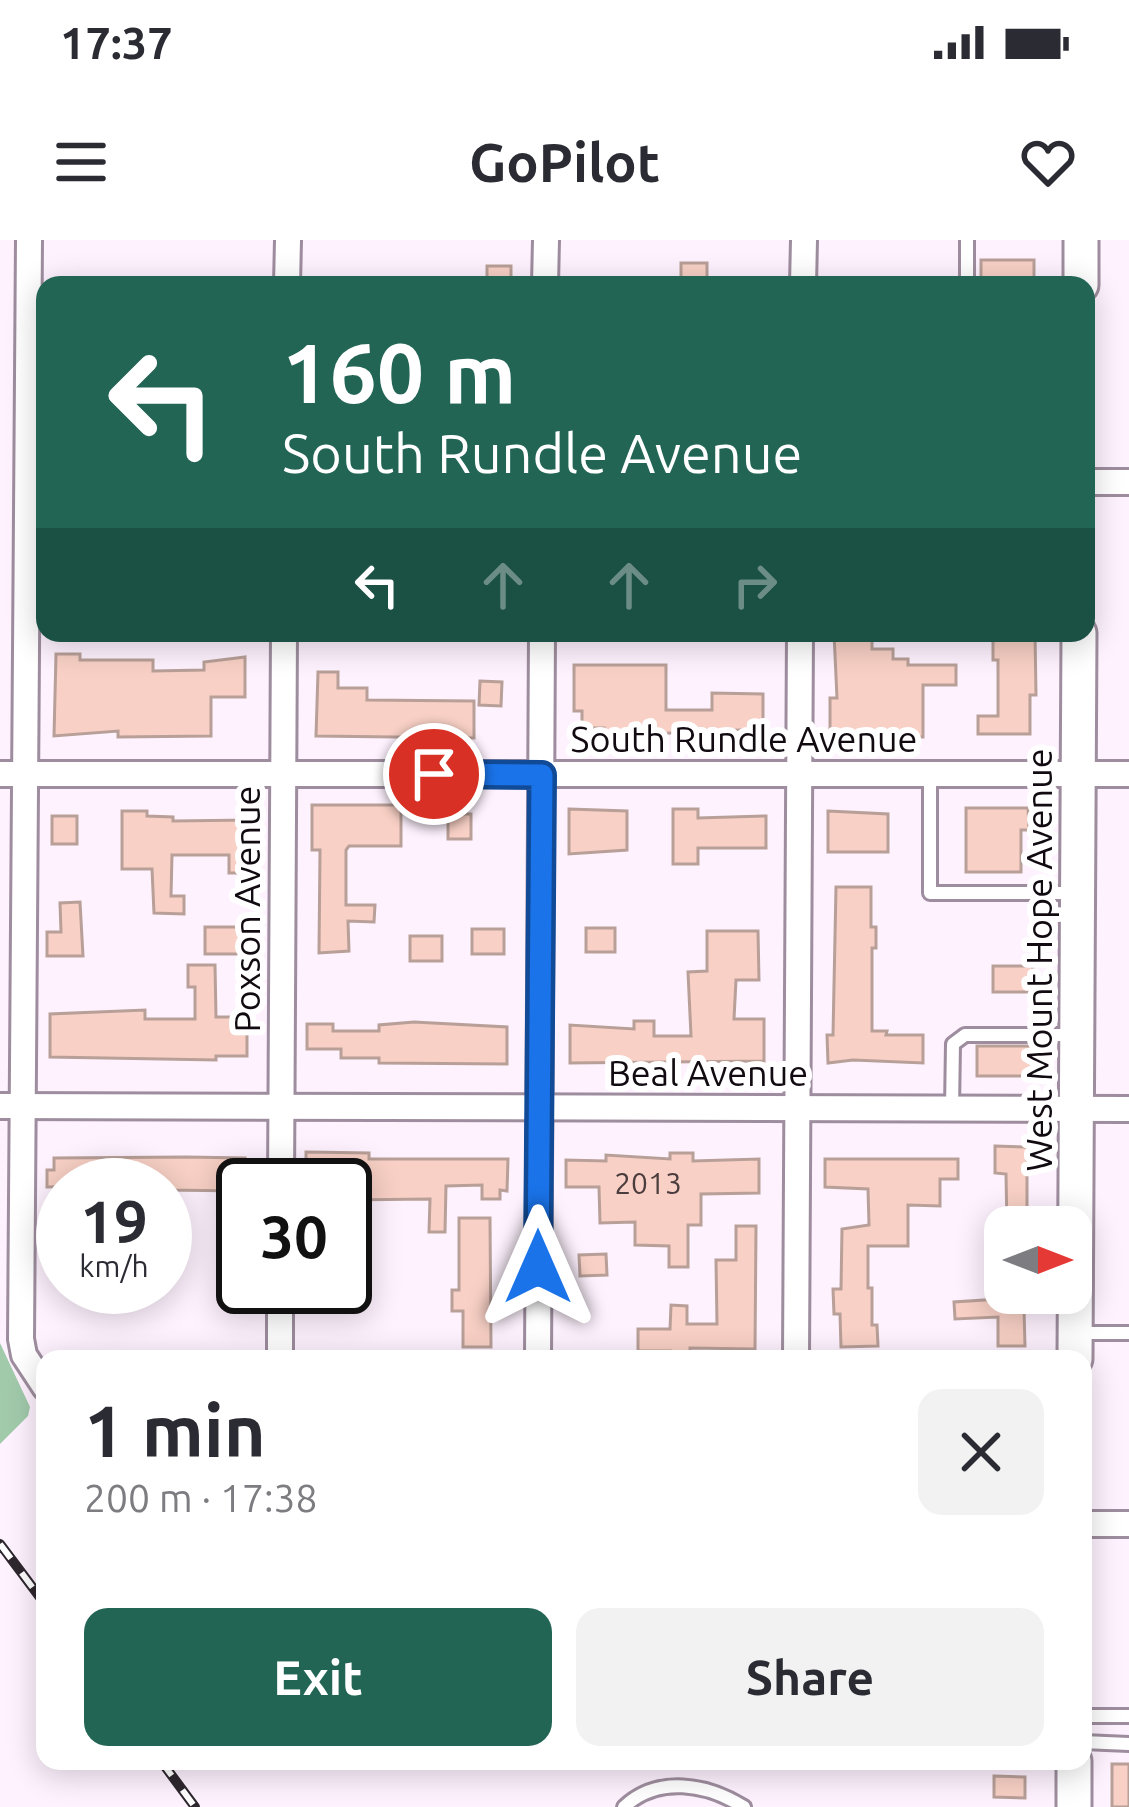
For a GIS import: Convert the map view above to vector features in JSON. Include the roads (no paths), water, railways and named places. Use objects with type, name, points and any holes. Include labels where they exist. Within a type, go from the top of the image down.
[{"type":"street","points":[[29,240],[12,774],[11,1106],[21,1339],[36,1373]]},
{"type":"street","points":[[287,276],[288,240]]},
{"type":"street","points":[[545,240],[545,276]]},
{"type":"street","points":[[803,276],[804,240]]},
{"type":"street","points":[[1081,240],[1081,276]]},
{"type":"street","points":[[1095,482],[1129,482]]},
{"type":"street","name":"Poxson Avenue","points":[[281,1158],[284,642]]},
{"type":"street","points":[[538,1350],[542,642]]},
{"type":"street","points":[[796,1350],[800,642]]},
{"type":"street","name":"West Mount Hope Avenue","points":[[1075,1346],[1079,642]]},
{"type":"street","name":"South Rundle Avenue","points":[[12,774],[1129,773]]},
{"type":"street","name":"Beal Avenue","points":[[11,1106],[1129,1109]]},
{"type":"street","points":[[280,1314],[280,1350]]},
{"type":"street","points":[[1092,1524],[1129,1524]]},
{"type":"street","points":[[1073,1807],[1074,1770]]},
{"type":"lane","points":[[967,240],[967,276]]},
{"type":"lane","points":[[930,773],[930,892],[1077,892]]},
{"type":"lane","points":[[952,1108],[952,1044],[965,1035],[1076,1035]]},
{"type":"lane","points":[[1075,1346],[1129,1334]]},
{"type":"lane","points":[[1092,1716],[1129,1716]]},
{"type":"lane","points":[[1092,1742],[1129,1744]]},
{"type":"lane","points":[[624,1807],[638,1794],[683,1786],[717,1791],[744,1807]]},
{"type":"railway","points":[[0,1544],[36,1592]]},
{"type":"railway","points":[[168,1770],[195,1807]]}]
